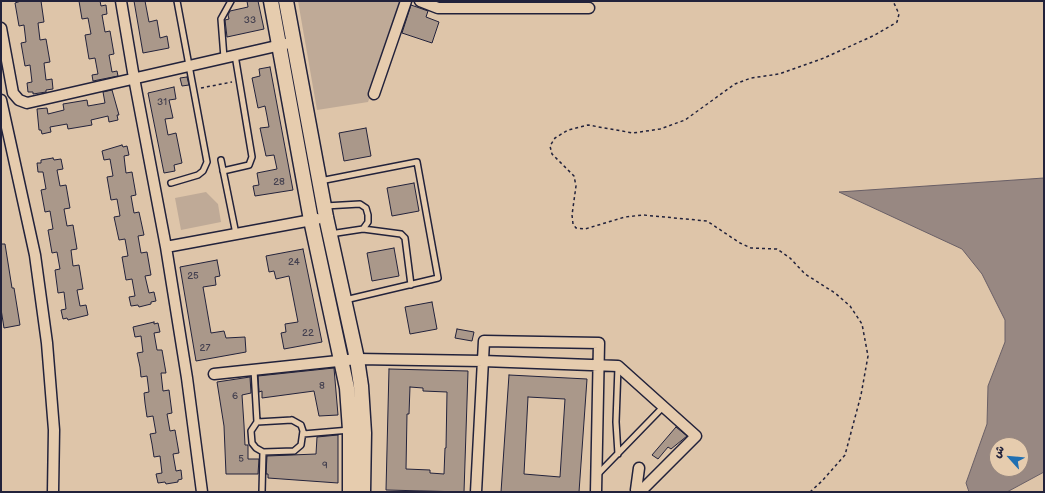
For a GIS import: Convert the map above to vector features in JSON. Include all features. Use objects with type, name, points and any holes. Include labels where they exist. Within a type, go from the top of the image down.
[{"type":"street","points":[[121,1],[166,247],[187,378],[202,492]]},
{"type":"street","points":[[271,1],[311,220],[343,361],[347,388],[350,430],[350,492]]},
{"type":"street","points":[[286,1],[325,211],[357,359],[361,386],[364,434],[363,492]]},
{"type":"street","points":[[374,94],[406,1]]},
{"type":"street","points":[[420,1],[438,8],[589,8]]},
{"type":"street","points":[[1,28],[13,93],[22,102],[294,42]]},
{"type":"street","points":[[1,100],[35,255],[47,343],[54,430],[53,492]]},
{"type":"street","points":[[166,247],[311,220],[325,211]]},
{"type":"street","points":[[476,492],[484,341],[599,342],[596,492]]},
{"type":"street","points":[[214,374],[357,359],[483,360],[618,366],[696,436],[641,491],[636,490],[639,468]]},
{"type":"lane","points":[[171,183],[198,175],[203,171],[207,162],[177,1]]},
{"type":"lane","points":[[224,58],[221,19],[231,1]]},
{"type":"lane","points":[[223,171],[249,165],[252,157],[235,55]]},
{"type":"lane","points":[[221,160],[236,234]]},
{"type":"lane","points":[[320,181],[417,162],[438,278],[344,300]]},
{"type":"lane","points":[[325,211],[360,204],[366,208],[368,215],[368,222],[362,229]]},
{"type":"lane","points":[[330,234],[362,229],[401,234],[405,238],[411,285]]},
{"type":"lane","points":[[618,366],[616,422],[618,454]]},
{"type":"lane","points":[[254,370],[257,422]]},
{"type":"lane","points":[[596,476],[663,407]]},
{"type":"lane","points":[[292,420],[301,425],[303,434],[301,445],[294,452],[263,452],[256,448],[250,436],[253,425],[257,422],[292,420]]},
{"type":"lane","points":[[303,434],[350,430]]},
{"type":"lane","points":[[262,492],[263,452]]},
{"type":"path","points":[[810,492],[845,455],[860,396],[868,356],[862,324],[850,306],[835,293],[805,274],[790,258],[777,249],[751,248],[740,243],[707,221],[643,215],[625,217],[585,229],[576,228],[573,219],[576,186],[574,176],[552,154],[550,146],[555,138],[568,130],[588,125],[633,133],[660,129],[685,120],[735,84],[751,78],[779,74],[824,58],[897,22],[899,14],[893,1]]},
{"type":"path","points":[[198,88],[226,84]]},
{"type":"shaded area","points":[[298,1],[403,1],[368,102],[317,110]]},
{"type":"shaded area","points":[[1044,178],[1044,472],[1007,492],[969,492],[966,483],[987,424],[988,386],[1005,342],[1005,320],[982,274],[962,249],[839,192]]},
{"type":"shaded area","points":[[206,192],[218,204],[221,222],[181,230],[175,198]]},
{"type":"building","points":[[21,1],[41,1],[44,22],[38,23],[40,40],[46,39],[50,62],[44,63],[46,80],[52,79],[53,89],[46,90],[46,92],[33,94],[33,92],[28,92],[27,83],[32,82],[30,65],[25,66],[21,43],[26,42],[24,25],[19,26],[15,3]]},
{"type":"building","points":[[79,1],[100,1],[101,6],[106,5],[107,14],[102,15],[105,32],[110,31],[114,54],[109,55],[112,72],[117,71],[118,76],[93,81],[92,75],[98,74],[95,58],[89,59],[85,35],[91,34],[88,18],[82,19]]},
{"type":"building","points":[[134,1],[145,1],[149,22],[157,20],[160,38],[167,36],[169,48],[143,53]]},
{"type":"building","points":[[247,1],[258,1],[264,29],[227,37],[225,20],[229,19],[228,15],[230,11],[248,7]]},
{"type":"building","points":[[411,5],[428,11],[426,17],[439,22],[432,43],[402,33]]},
{"type":"building","points":[[270,67],[293,190],[255,196],[253,186],[259,185],[257,173],[277,169],[274,155],[266,156],[260,128],[269,127],[265,106],[258,108],[252,78],[260,76],[259,69]]},
{"type":"building","points":[[187,77],[189,85],[182,86],[180,78]]},
{"type":"building","points":[[174,87],[176,99],[169,100],[173,118],[165,119],[168,135],[176,133],[182,163],[174,165],[175,171],[164,173],[148,93]]},
{"type":"building","points":[[112,90],[119,115],[117,115],[118,120],[109,122],[108,116],[91,120],[92,125],[68,129],[67,124],[50,127],[51,132],[42,134],[41,130],[39,130],[37,109],[47,108],[48,114],[64,110],[63,104],[87,100],[88,106],[105,103],[103,92]]},
{"type":"building","points":[[366,128],[371,156],[344,161],[339,133]]},
{"type":"building","points":[[122,145],[123,147],[127,146],[129,155],[124,156],[126,173],[132,172],[136,195],[131,196],[134,213],[139,212],[144,235],[138,236],[141,253],[147,252],[151,275],[145,276],[149,293],[154,292],[156,301],[139,307],[138,305],[131,306],[129,297],[135,296],[132,279],[126,280],[122,257],[128,256],[125,239],[119,240],[114,217],[120,216],[117,199],[111,200],[107,177],[113,176],[110,159],[104,160],[102,151]]},
{"type":"building","points":[[53,158],[54,160],[61,159],[63,169],[57,170],[60,186],[66,185],[70,208],[64,209],[67,226],[73,225],[77,249],[71,250],[73,266],[79,265],[83,289],[77,290],[80,306],[86,305],[88,315],[68,320],[67,318],[63,319],[61,310],[66,309],[64,292],[58,293],[55,270],[60,269],[57,252],[52,253],[48,230],[53,229],[50,211],[45,212],[41,190],[46,189],[43,172],[38,172],[37,163],[41,163],[41,160]]},
{"type":"building","points":[[414,183],[419,211],[392,216],[387,188]]},
{"type":"building","points":[[1,244],[5,244],[20,325],[4,328],[1,309]]},
{"type":"building","points":[[394,248],[399,276],[372,281],[367,253]]},
{"type":"building","points":[[303,249],[322,342],[284,349],[281,333],[286,332],[285,324],[298,322],[289,276],[276,279],[274,271],[269,272],[266,256]]},
{"type":"building","points":[[217,260],[220,276],[215,277],[216,285],[203,287],[211,333],[224,331],[226,338],[245,337],[246,352],[196,361],[180,267]]},
{"type":"building","points":[[432,302],[437,329],[410,334],[405,307]]},
{"type":"building","points":[[154,322],[154,324],[158,323],[160,332],[154,333],[157,350],[162,350],[166,373],[161,373],[163,391],[169,390],[172,413],[167,414],[170,431],[175,430],[179,453],[173,454],[176,471],[181,470],[182,479],[178,480],[178,482],[166,484],[165,482],[158,483],[156,474],[162,473],[160,456],[154,457],[150,434],[156,433],[153,416],[147,417],[144,393],[149,392],[147,376],[141,377],[137,353],[143,352],[141,336],[135,337],[133,327]]},
{"type":"building","points":[[457,329],[474,332],[472,341],[455,338]]},
{"type":"building","points":[[334,368],[338,415],[319,416],[314,391],[262,398],[262,391],[259,392],[258,376]]},
{"type":"building","points":[[389,369],[468,371],[464,492],[386,490]],"holes":[[[410,387],[423,388],[423,391],[447,392],[444,474],[430,473],[430,470],[406,469],[407,414],[409,414]]]},
{"type":"building","points":[[509,375],[587,379],[579,492],[501,492]],"holes":[[[528,397],[565,399],[560,477],[524,474]]]},
{"type":"building","points":[[250,377],[251,393],[242,395],[245,445],[248,445],[248,459],[259,459],[258,474],[226,474],[224,426],[217,382]]},
{"type":"building","points":[[676,427],[687,436],[671,449],[668,447],[658,459],[652,455]]},
{"type":"building","points":[[338,435],[338,483],[268,478],[268,474],[266,474],[267,456],[316,454],[317,437]]}]
